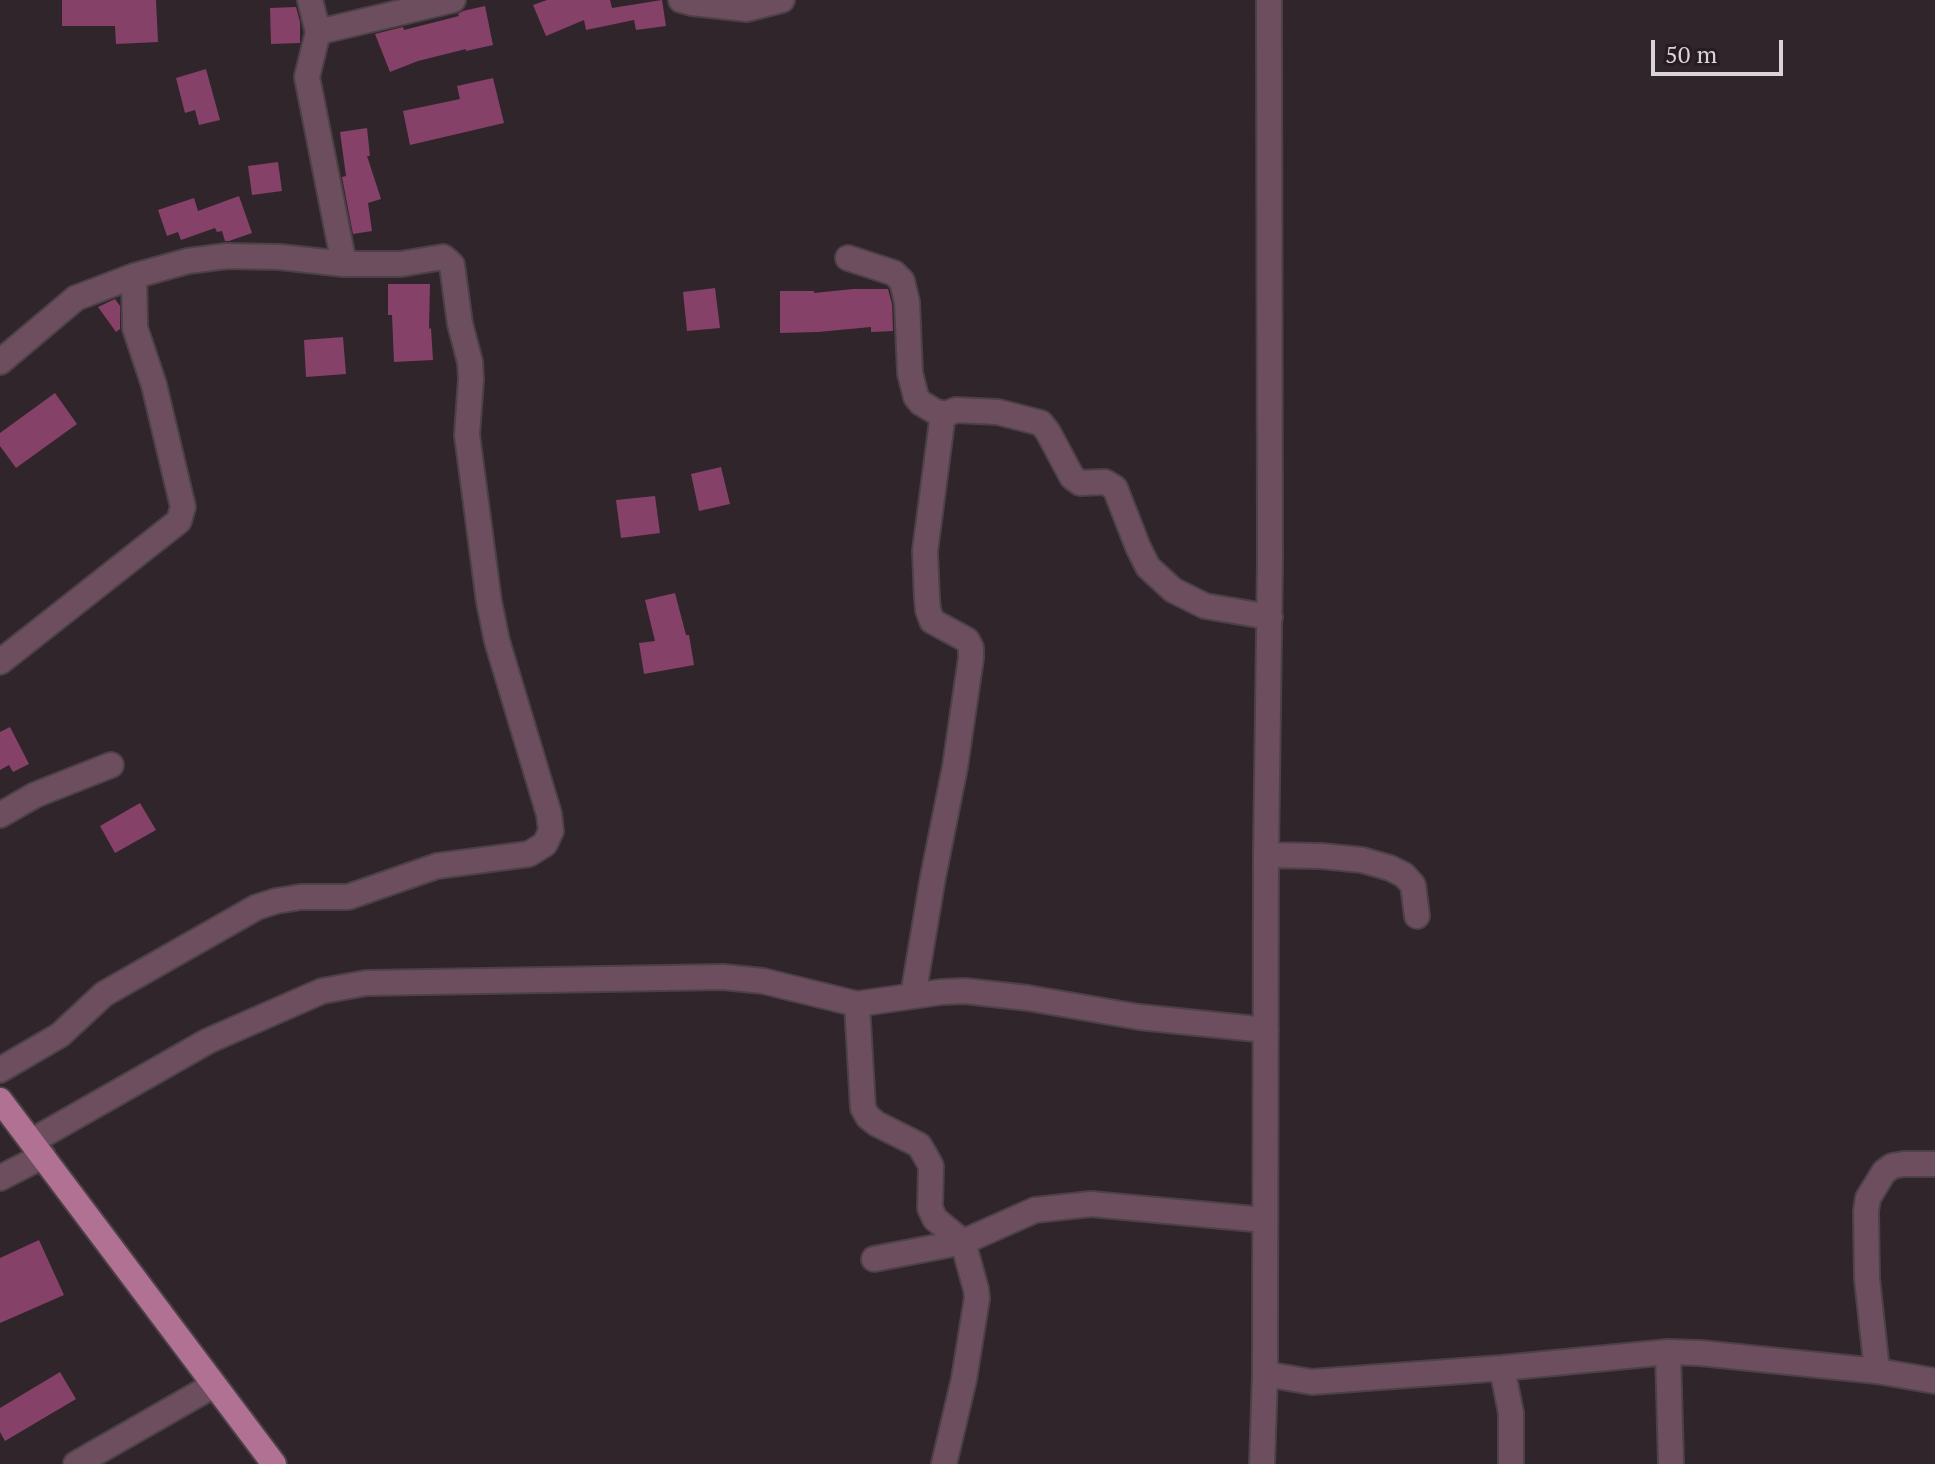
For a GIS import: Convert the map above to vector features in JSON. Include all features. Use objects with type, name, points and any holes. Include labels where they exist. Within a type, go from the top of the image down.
[{"type":"main road","points":[[0,1100],[274,1464]]},
{"type":"street","points":[[310,0],[318,32],[307,77],[344,264]]},
{"type":"street","points":[[318,32],[453,0]]},
{"type":"street","points":[[681,0],[747,9],[782,0]]},
{"type":"street","points":[[1262,1464],[1270,617],[1269,0]]},
{"type":"street","points":[[0,362],[76,298],[134,276],[188,261],[227,256],[280,257],[344,264],[401,264],[443,257],[452,265],[460,324],[470,362],[467,435],[489,602],[497,641],[549,814],[551,831],[545,844],[529,854],[437,866],[348,897],[301,897],[257,907],[104,994],[60,1035],[0,1070]]},
{"type":"street","points":[[848,258],[894,273],[902,281],[907,302],[910,373],[916,397],[928,408],[946,414]]},
{"type":"street","points":[[0,662],[179,521],[183,507],[154,385],[135,328],[134,276]]},
{"type":"street","points":[[913,996],[955,767],[971,658],[967,640],[932,621],[928,610],[925,551],[942,421],[946,414],[956,410],[998,412],[1041,423],[1072,477],[1080,483],[1105,482],[1115,488],[1148,567],[1173,590],[1205,606],[1270,617]]},
{"type":"street","points":[[0,815],[35,795],[111,765]]},
{"type":"street","points":[[1266,855],[1362,860],[1390,868],[1404,875],[1413,885],[1417,916]]},
{"type":"street","points":[[0,1178],[37,1148],[208,1041],[322,991],[366,983],[723,977],[763,981],[857,1004],[965,991],[1139,1017],[1266,1030]]},
{"type":"street","points":[[857,1004],[863,1108],[877,1124],[919,1145],[931,1166],[930,1208],[935,1219],[963,1242],[976,1289],[964,1379],[944,1464]]},
{"type":"street","points":[[1877,1371],[1867,1279],[1868,1198],[1884,1172],[1892,1166],[1935,1164]]},
{"type":"street","points":[[874,1259],[963,1242],[1035,1210],[1091,1204],[1265,1220]]},
{"type":"street","points":[[1265,1374],[1312,1382],[1668,1352],[1877,1371],[1935,1381]]},
{"type":"street","points":[[1668,1352],[1671,1464]]},
{"type":"street","points":[[1502,1368],[1511,1413],[1511,1464]]},
{"type":"street","points":[[76,1464],[214,1385]]},
{"type":"building","points":[[62,0],[156,0],[158,42],[116,44],[115,26],[62,26]]},
{"type":"building","points":[[547,0],[610,0],[612,8],[662,0],[666,26],[636,30],[634,20],[586,30],[584,20],[546,36],[533,5]]},
{"type":"building","points":[[485,6],[493,45],[418,61],[390,72],[375,34],[459,16],[463,11]]},
{"type":"building","points":[[296,7],[300,43],[271,44],[270,8]]},
{"type":"building","points":[[206,69],[220,120],[199,125],[195,110],[185,113],[176,78]]},
{"type":"building","points":[[493,78],[504,123],[410,145],[403,111],[460,99],[457,86]]},
{"type":"building","points":[[367,128],[370,156],[367,156],[381,199],[368,203],[372,231],[353,234],[342,177],[346,176],[340,132]]},
{"type":"building","points":[[278,162],[282,191],[252,195],[248,166]]},
{"type":"building","points":[[239,196],[252,233],[229,241],[225,241],[222,231],[217,232],[215,228],[181,240],[178,232],[167,236],[158,210],[194,198],[198,211]]},
{"type":"building","points":[[388,284],[430,284],[429,329],[433,360],[394,362]]},
{"type":"building","points":[[715,288],[720,328],[687,331],[683,292]]},
{"type":"building","points":[[888,289],[893,331],[871,332],[871,327],[780,333],[780,291],[814,293]]},
{"type":"building","points":[[115,299],[120,306],[120,329],[116,332],[98,307]]},
{"type":"building","points":[[343,337],[346,374],[306,377],[304,340]]},
{"type":"building","points":[[55,393],[77,424],[16,468],[0,446],[0,433]]},
{"type":"building","points":[[721,467],[730,504],[699,511],[691,474]]},
{"type":"building","points":[[655,496],[660,533],[621,538],[616,500]]},
{"type":"building","points":[[675,593],[686,635],[689,635],[694,665],[644,674],[639,643],[655,641],[645,600]]},
{"type":"building","points":[[10,727],[29,764],[13,772],[9,765],[0,770],[0,732]]},
{"type":"building","points":[[140,803],[156,830],[115,853],[100,826]]},
{"type":"building","points":[[39,1240],[64,1295],[0,1323],[0,1258]]},
{"type":"building","points":[[60,1372],[76,1399],[5,1441],[0,1432],[0,1408]]}]
